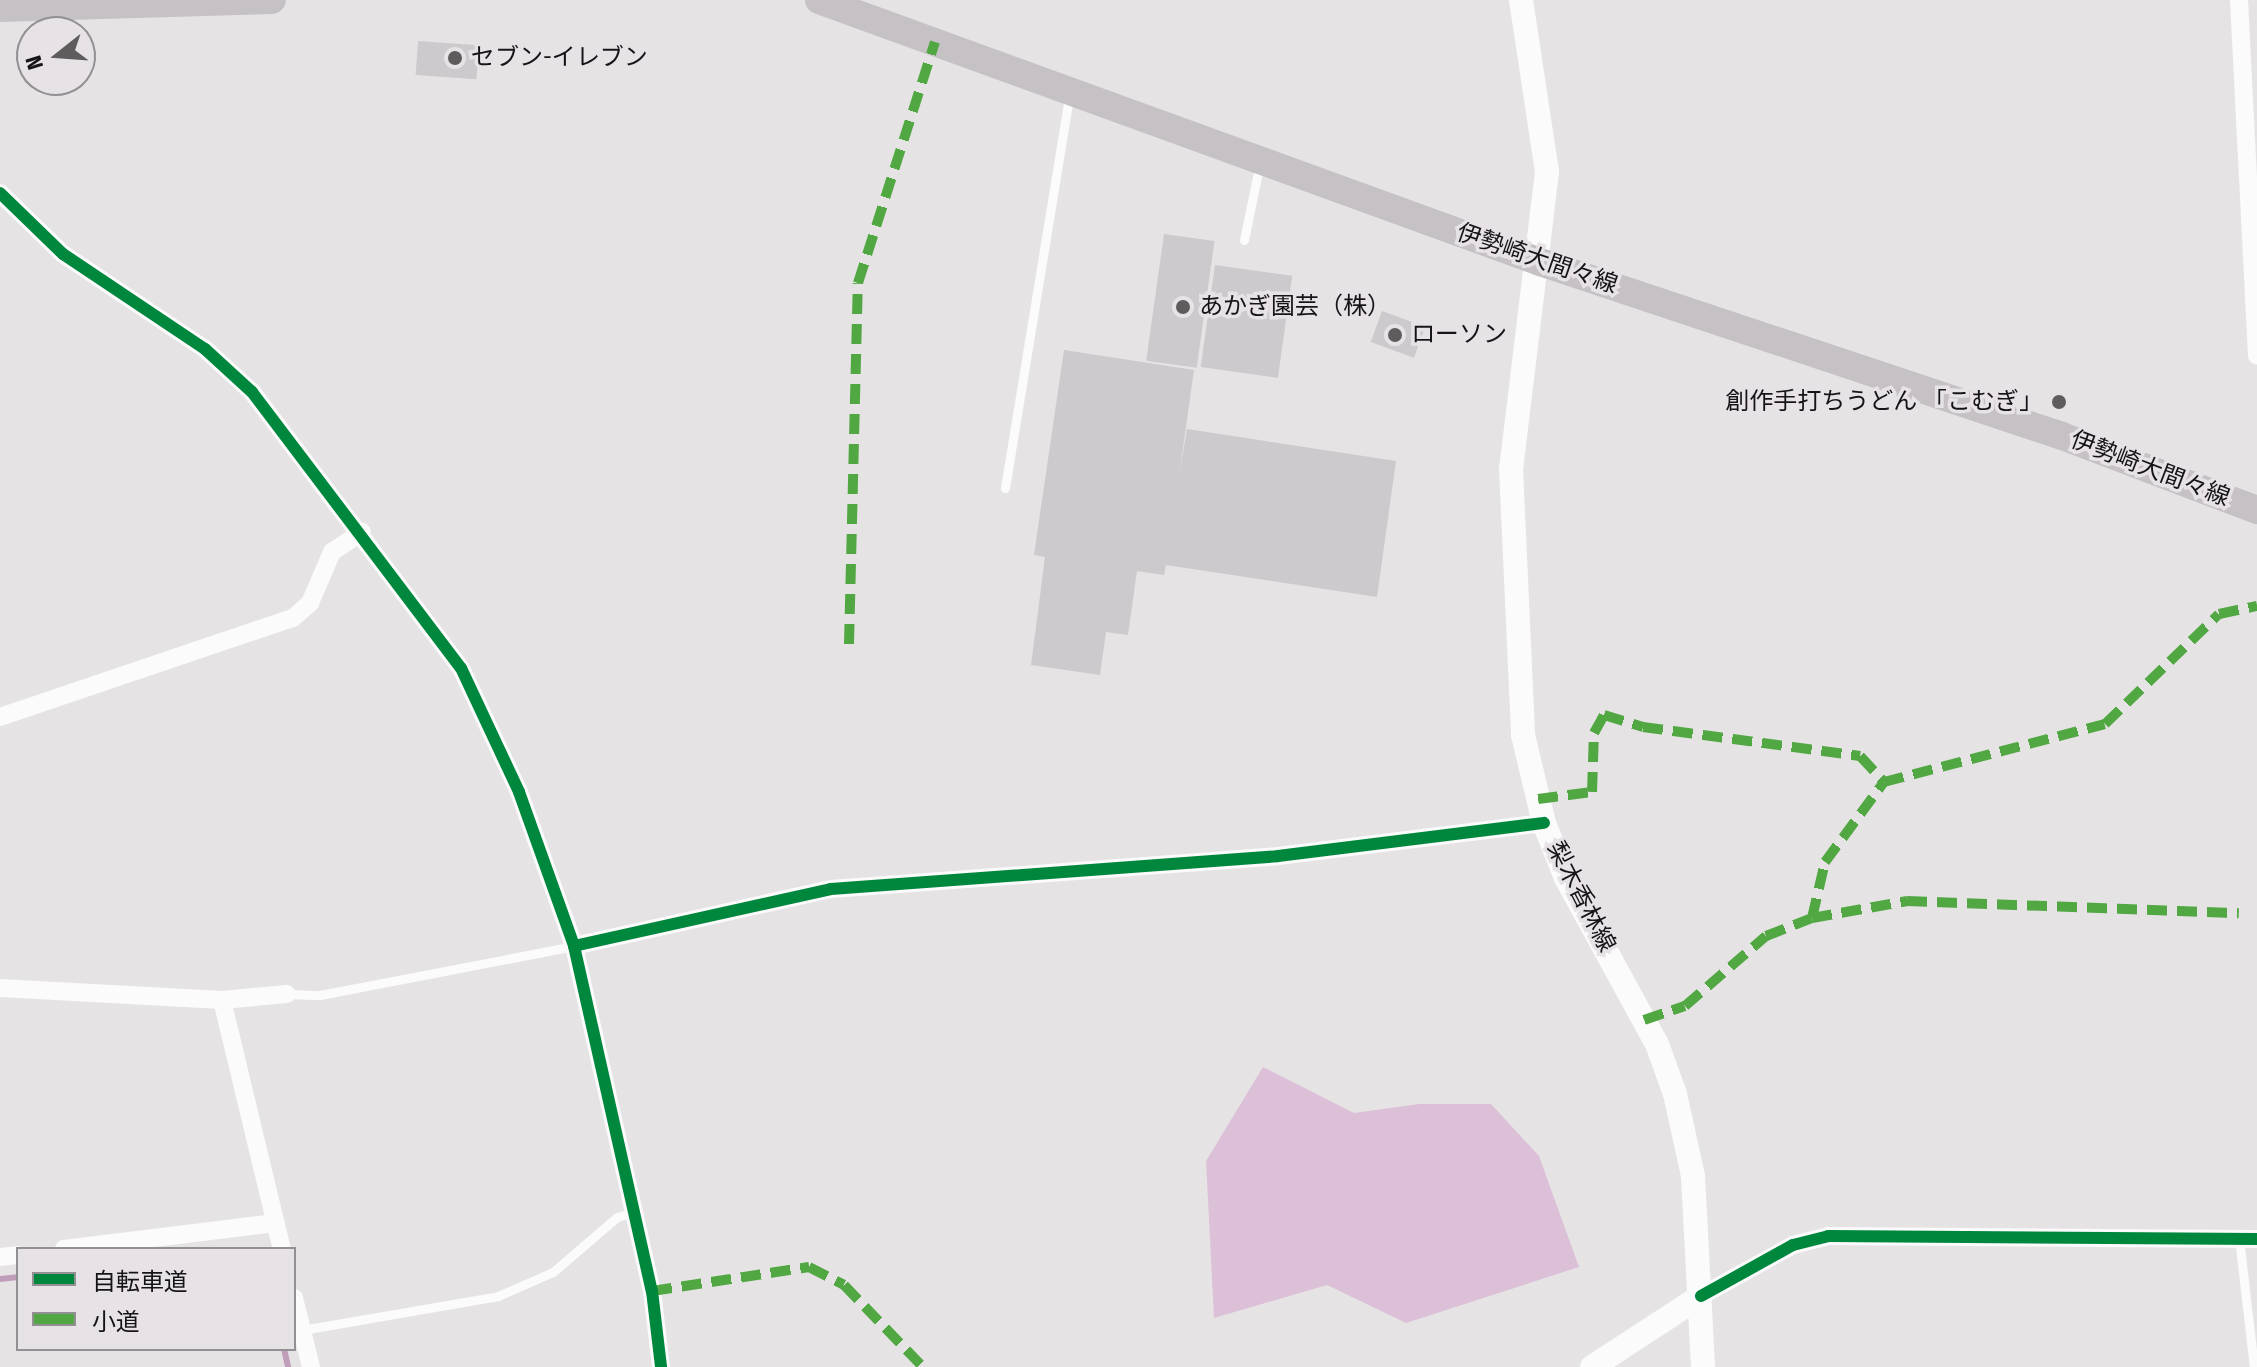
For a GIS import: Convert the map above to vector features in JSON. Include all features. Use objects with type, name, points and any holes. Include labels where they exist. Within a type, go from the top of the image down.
[{"type":"main road","points":[[0,8],[272,0]]},
{"type":"main road","name":"伊勢崎大間々線","points":[[819,0],[861,8],[1540,262],[2047,431],[2257,510]]},
{"type":"main road","name":"梨木香林線","points":[[1521,0],[1545,135],[1540,262],[1513,436],[1510,522],[1523,735],[1544,823],[1566,878],[1667,1068],[1693,1176],[1703,1367]]},
{"type":"main road","points":[[1592,1367],[1701,1296]]},
{"type":"street","points":[[2239,0],[2257,356]]},
{"type":"street","points":[[0,193],[63,254],[226,367],[275,418],[461,668],[519,792],[574,946],[636,1212],[661,1367]]},
{"type":"street","points":[[0,717],[293,618],[310,603],[332,552],[362,532]]},
{"type":"street","points":[[574,946],[831,889],[1263,857],[1544,823]]},
{"type":"street","points":[[0,988],[222,1000],[287,994]]},
{"type":"street","points":[[222,1000],[281,1247]]},
{"type":"street","points":[[80,1247],[275,1223]]},
{"type":"street","points":[[1701,1296],[1793,1245],[1828,1236],[2248,1239]]},
{"type":"street","points":[[296,1306],[311,1367]]},
{"type":"lane","points":[[1005,488],[1061,118],[1071,89]]},
{"type":"lane","points":[[1244,240],[1261,159]]},
{"type":"lane","points":[[287,994],[320,995],[574,946]]},
{"type":"lane","points":[[302,1330],[498,1296],[553,1272],[617,1217],[636,1212]]},
{"type":"lane","points":[[2248,1239],[2254,1367]]},
{"type":"shaded area","points":[[1263,1067],[1354,1113],[1419,1104],[1491,1104],[1539,1156],[1579,1267],[1406,1323],[1327,1285],[1214,1318],[1206,1161]]},
{"type":"building","points":[[418,41],[479,45],[476,79],[416,75]]},
{"type":"building","points":[[1164,234],[1215,241],[1197,368],[1146,361]]},
{"type":"building","points":[[1215,265],[1292,276],[1278,378],[1201,367]]},
{"type":"building","points":[[1382,311],[1425,327],[1414,358],[1371,342]]},
{"type":"building","points":[[1064,350],[1194,370],[1179,476],[1187,429],[1396,461],[1377,597],[1166,565],[1164,575],[1137,571],[1128,635],[1106,632],[1100,675],[1031,665],[1045,557],[1034,555]]},
{"type":"waterway","points":[[0,1279],[16,1277]]},
{"type":"waterway","points":[[284,1351],[288,1367]]},
{"type":"marked path","points":[[849,644],[858,283],[935,42]]},
{"type":"marked path","points":[[1644,1020],[1685,1006],[1766,936],[1812,918],[1825,862],[1884,782],[2105,724],[2219,614],[2257,606]]},
{"type":"marked path","points":[[1538,799],[1592,792],[1594,733],[1604,715],[1643,727],[1860,756],[1884,782]]},
{"type":"marked path","points":[[1812,918],[1907,901],[2239,913]]},
{"type":"marked path","points":[[652,1291],[809,1267],[844,1285],[923,1367]]},
{"type":"cycle path","points":[[0,193],[63,254],[205,349],[252,392],[461,668],[519,792],[574,946],[652,1291],[661,1367]]},
{"type":"cycle path","points":[[574,946],[831,889],[1278,856],[1544,823]]},
{"type":"cycle path","points":[[1701,1296],[1793,1245],[1828,1236],[2257,1239]]},
{"type":"place","name":"セブン-イレブン","points":[[455,58]]},
{"type":"place","name":"あかぎ園芸（株）","points":[[1183,307]]},
{"type":"place","name":"ローソン","points":[[1395,335]]},
{"type":"place","name":"創作手打ちうどん 「こむぎ」","points":[[2059,402]]}]
